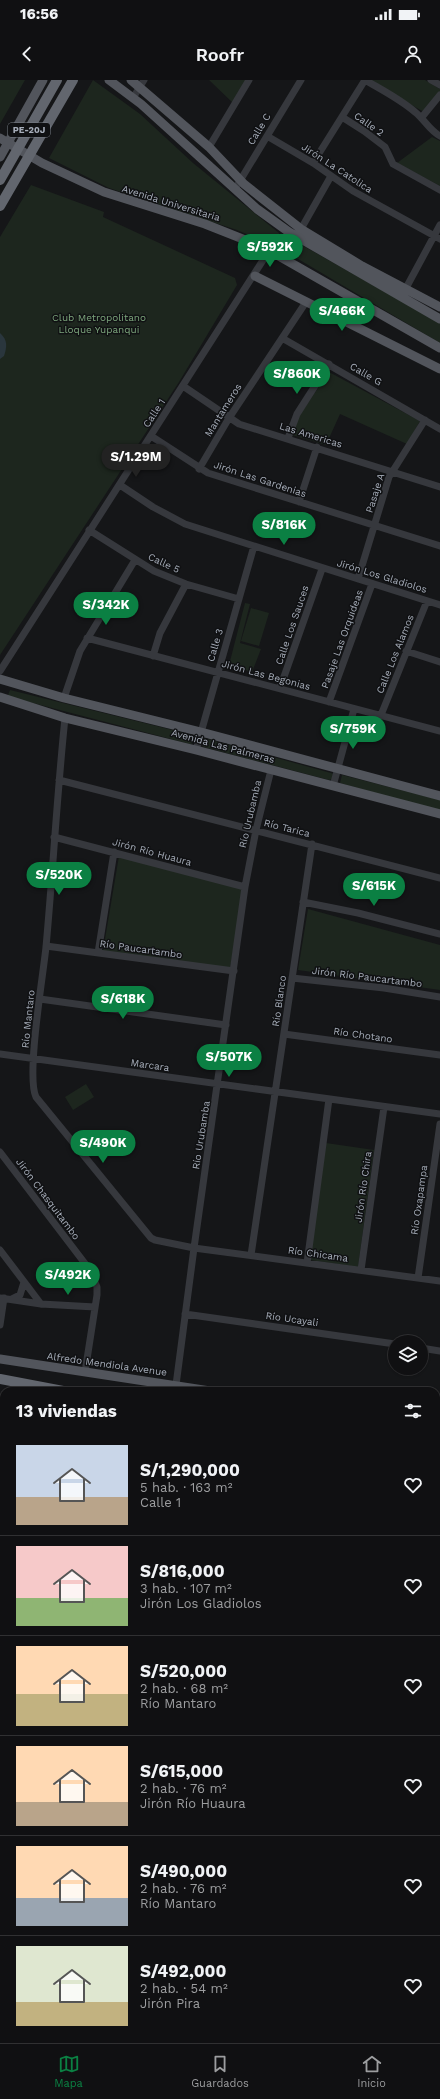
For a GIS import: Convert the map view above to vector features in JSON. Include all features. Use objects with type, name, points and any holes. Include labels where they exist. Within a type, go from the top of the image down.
[{"type":"highway","name":"PE-20J","points":[[0,180],[57,80]]},
{"type":"highway","name":"PE-20J","points":[[0,206],[73,80]]},
{"type":"highway","points":[[0,1380],[40,1387]]},
{"type":"main road","points":[[0,157],[43,80]]},
{"type":"main road","points":[[109,80],[133,98],[257,209],[440,319]]},
{"type":"main road","points":[[131,80],[142,84],[209,147],[240,180],[298,233],[349,258],[440,307]]},
{"type":"main road","name":"Avenida Universitaria","points":[[0,138],[29,156],[104,192],[205,224],[271,251],[440,348]]},
{"type":"main road","points":[[255,276],[440,369]]},
{"type":"main road","name":"Avenida Las Palmeras","points":[[0,679],[64,698],[201,732],[440,796]]},
{"type":"main road","name":"Avenida Las Palmeras","points":[[0,697],[65,718],[196,750],[440,814]]},
{"type":"main road","name":"Alfredo Mendiola Avenue","points":[[0,1359],[187,1387]]},
{"type":"street","points":[[209,147],[249,80]]},
{"type":"street","name":"Calle C","points":[[234,189],[300,80]]},
{"type":"street","points":[[314,164],[365,80],[404,103],[422,117],[433,132],[440,136]]},
{"type":"street","points":[[431,80],[440,85]]},
{"type":"street","points":[[133,98],[142,84]]},
{"type":"street","points":[[422,117],[440,95]]},
{"type":"street","name":"Calle 2","points":[[342,117],[385,147],[394,164],[440,190]]},
{"type":"street","name":"Jirón La Catolica","points":[[267,136],[314,164],[353,191],[437,237]]},
{"type":"street","points":[[271,251],[284,249],[298,233],[331,176]]},
{"type":"street","points":[[406,288],[437,237],[440,225]]},
{"type":"street","name":"Calle 1","points":[[0,671],[89,530],[120,485],[271,251]]},
{"type":"street","name":"Mantameros","points":[[199,469],[229,418],[306,302]]},
{"type":"street","name":"Calle G","points":[[282,338],[440,429]]},
{"type":"street","points":[[288,438],[297,414],[329,364]]},
{"type":"street","name":"Las Americas","points":[[183,386],[239,424],[317,447],[440,487]]},
{"type":"street","name":"Pasaje A","points":[[358,579],[392,472],[425,420]]},
{"type":"street","name":"Jirón Las Gardenias","points":[[151,436],[199,469],[440,546]]},
{"type":"street","points":[[299,502],[317,447]]},
{"type":"street","name":"Jirón Los Gladiolos","points":[[120,485],[175,520],[322,569],[440,605]]},
{"type":"street","name":"Calle 5","points":[[89,530],[154,571],[186,584],[239,599]]},
{"type":"street","name":"Calle 3","points":[[196,750],[254,546]]},
{"type":"street","points":[[64,698],[74,667],[87,638],[135,560]]},
{"type":"street","name":"Calle Los Sauces","points":[[280,688],[322,569]]},
{"type":"street","points":[[154,656],[160,633],[186,584]]},
{"type":"street","name":"Pasaje Las Orquideas","points":[[329,702],[372,584]]},
{"type":"street","name":"Calle Los Alamos","points":[[381,715],[427,600]]},
{"type":"street","name":"Jirón Las Begonias","points":[[87,638],[440,731]]},
{"type":"street","points":[[406,651],[440,662]]},
{"type":"street","points":[[333,786],[354,709]]},
{"type":"street","name":"Río Mantaro","points":[[65,718],[46,946],[34,1059],[33,1085],[36,1097],[150,1238],[160,1242],[194,1248]]},
{"type":"street","name":"Río Urubamba","points":[[176,1385],[245,887],[256,830],[271,770]]},
{"type":"street","name":"Río Tarica","points":[[59,780],[440,878]]},
{"type":"street","name":"Jirón Río Huaura","points":[[54,837],[245,887]]},
{"type":"street","name":"Río Blanco","points":[[251,1255],[312,844]]},
{"type":"street","points":[[98,953],[114,852]]},
{"type":"street","points":[[303,902],[358,913],[440,934]]},
{"type":"street","name":"Río Paucartambo","points":[[46,946],[234,972]]},
{"type":"street","name":"Jirón Río Paucartambo","points":[[292,978],[384,988],[440,997]]},
{"type":"street","points":[[40,999],[226,1024]]},
{"type":"street","name":"Río Chotano","points":[[284,1034],[440,1055]]},
{"type":"street","name":"Marcara","points":[[0,1054],[440,1114]]},
{"type":"street","points":[[307,1263],[329,1100]]},
{"type":"street","name":"Jirón Río Chira","points":[[361,1270],[384,1107]]},
{"type":"street","name":"Río Oxapampa","points":[[418,1278],[440,1124]]},
{"type":"street","name":"Jirón Chasquitambo","points":[[0,1152],[90,1270],[97,1287],[85,1372]]},
{"type":"street","name":"Río Chicama","points":[[194,1248],[440,1281]]},
{"type":"street","points":[[0,1250],[41,1304]]},
{"type":"street","points":[[12,1299],[20,1295],[24,1282]]},
{"type":"street","points":[[0,1325],[2,1298],[41,1304],[94,1307]]},
{"type":"street","name":"Río Ucayali","points":[[185,1314],[388,1343]]},
{"type":"street","points":[[428,1349],[440,1351]]},
{"type":"green space","points":[[0,80],[25,80],[0,124]]},
{"type":"green space","points":[[93,80],[140,114],[193,163],[279,233],[278,242],[270,244],[237,230],[109,188],[49,158]]},
{"type":"green space","points":[[209,80],[246,80],[233,103]]},
{"type":"green space","points":[[367,80],[425,80],[440,89],[440,92],[424,112]]},
{"type":"green space","points":[[432,137],[440,141],[440,186],[397,163]]},
{"type":"green space","name":"Club Metropolitano Lloque Yupanqui","points":[[31,185],[104,212],[103,217],[235,278],[237,285],[179,382],[0,655],[0,237]]},
{"type":"green space","points":[[300,244],[440,323],[440,343],[293,256]]},
{"type":"green space","points":[[329,372],[420,421],[407,444],[340,414],[326,445],[292,435],[299,416]]},
{"type":"green space","points":[[245,603],[250,604],[240,643],[261,649],[252,672],[229,665]]},
{"type":"green space","points":[[251,608],[269,613],[259,646],[241,641]]},
{"type":"green space","points":[[10,690],[197,736],[196,742],[190,744],[10,697],[8,695]]},
{"type":"green space","points":[[204,738],[331,773],[333,774],[332,779],[329,780],[204,747],[202,746]]},
{"type":"green space","points":[[342,775],[440,800],[440,811],[340,783]]},
{"type":"green space","points":[[119,856],[243,889],[230,969],[103,951]]},
{"type":"green space","points":[[308,909],[440,945],[440,990],[298,970]]},
{"type":"green space","points":[[86,1084],[94,1097],[73,1110],[65,1097]]},
{"type":"green space","points":[[326,1143],[374,1150],[358,1267],[310,1260]]},
{"type":"shaded area","points":[[0,333],[6,341],[6,347],[4,356],[0,359]]}]
